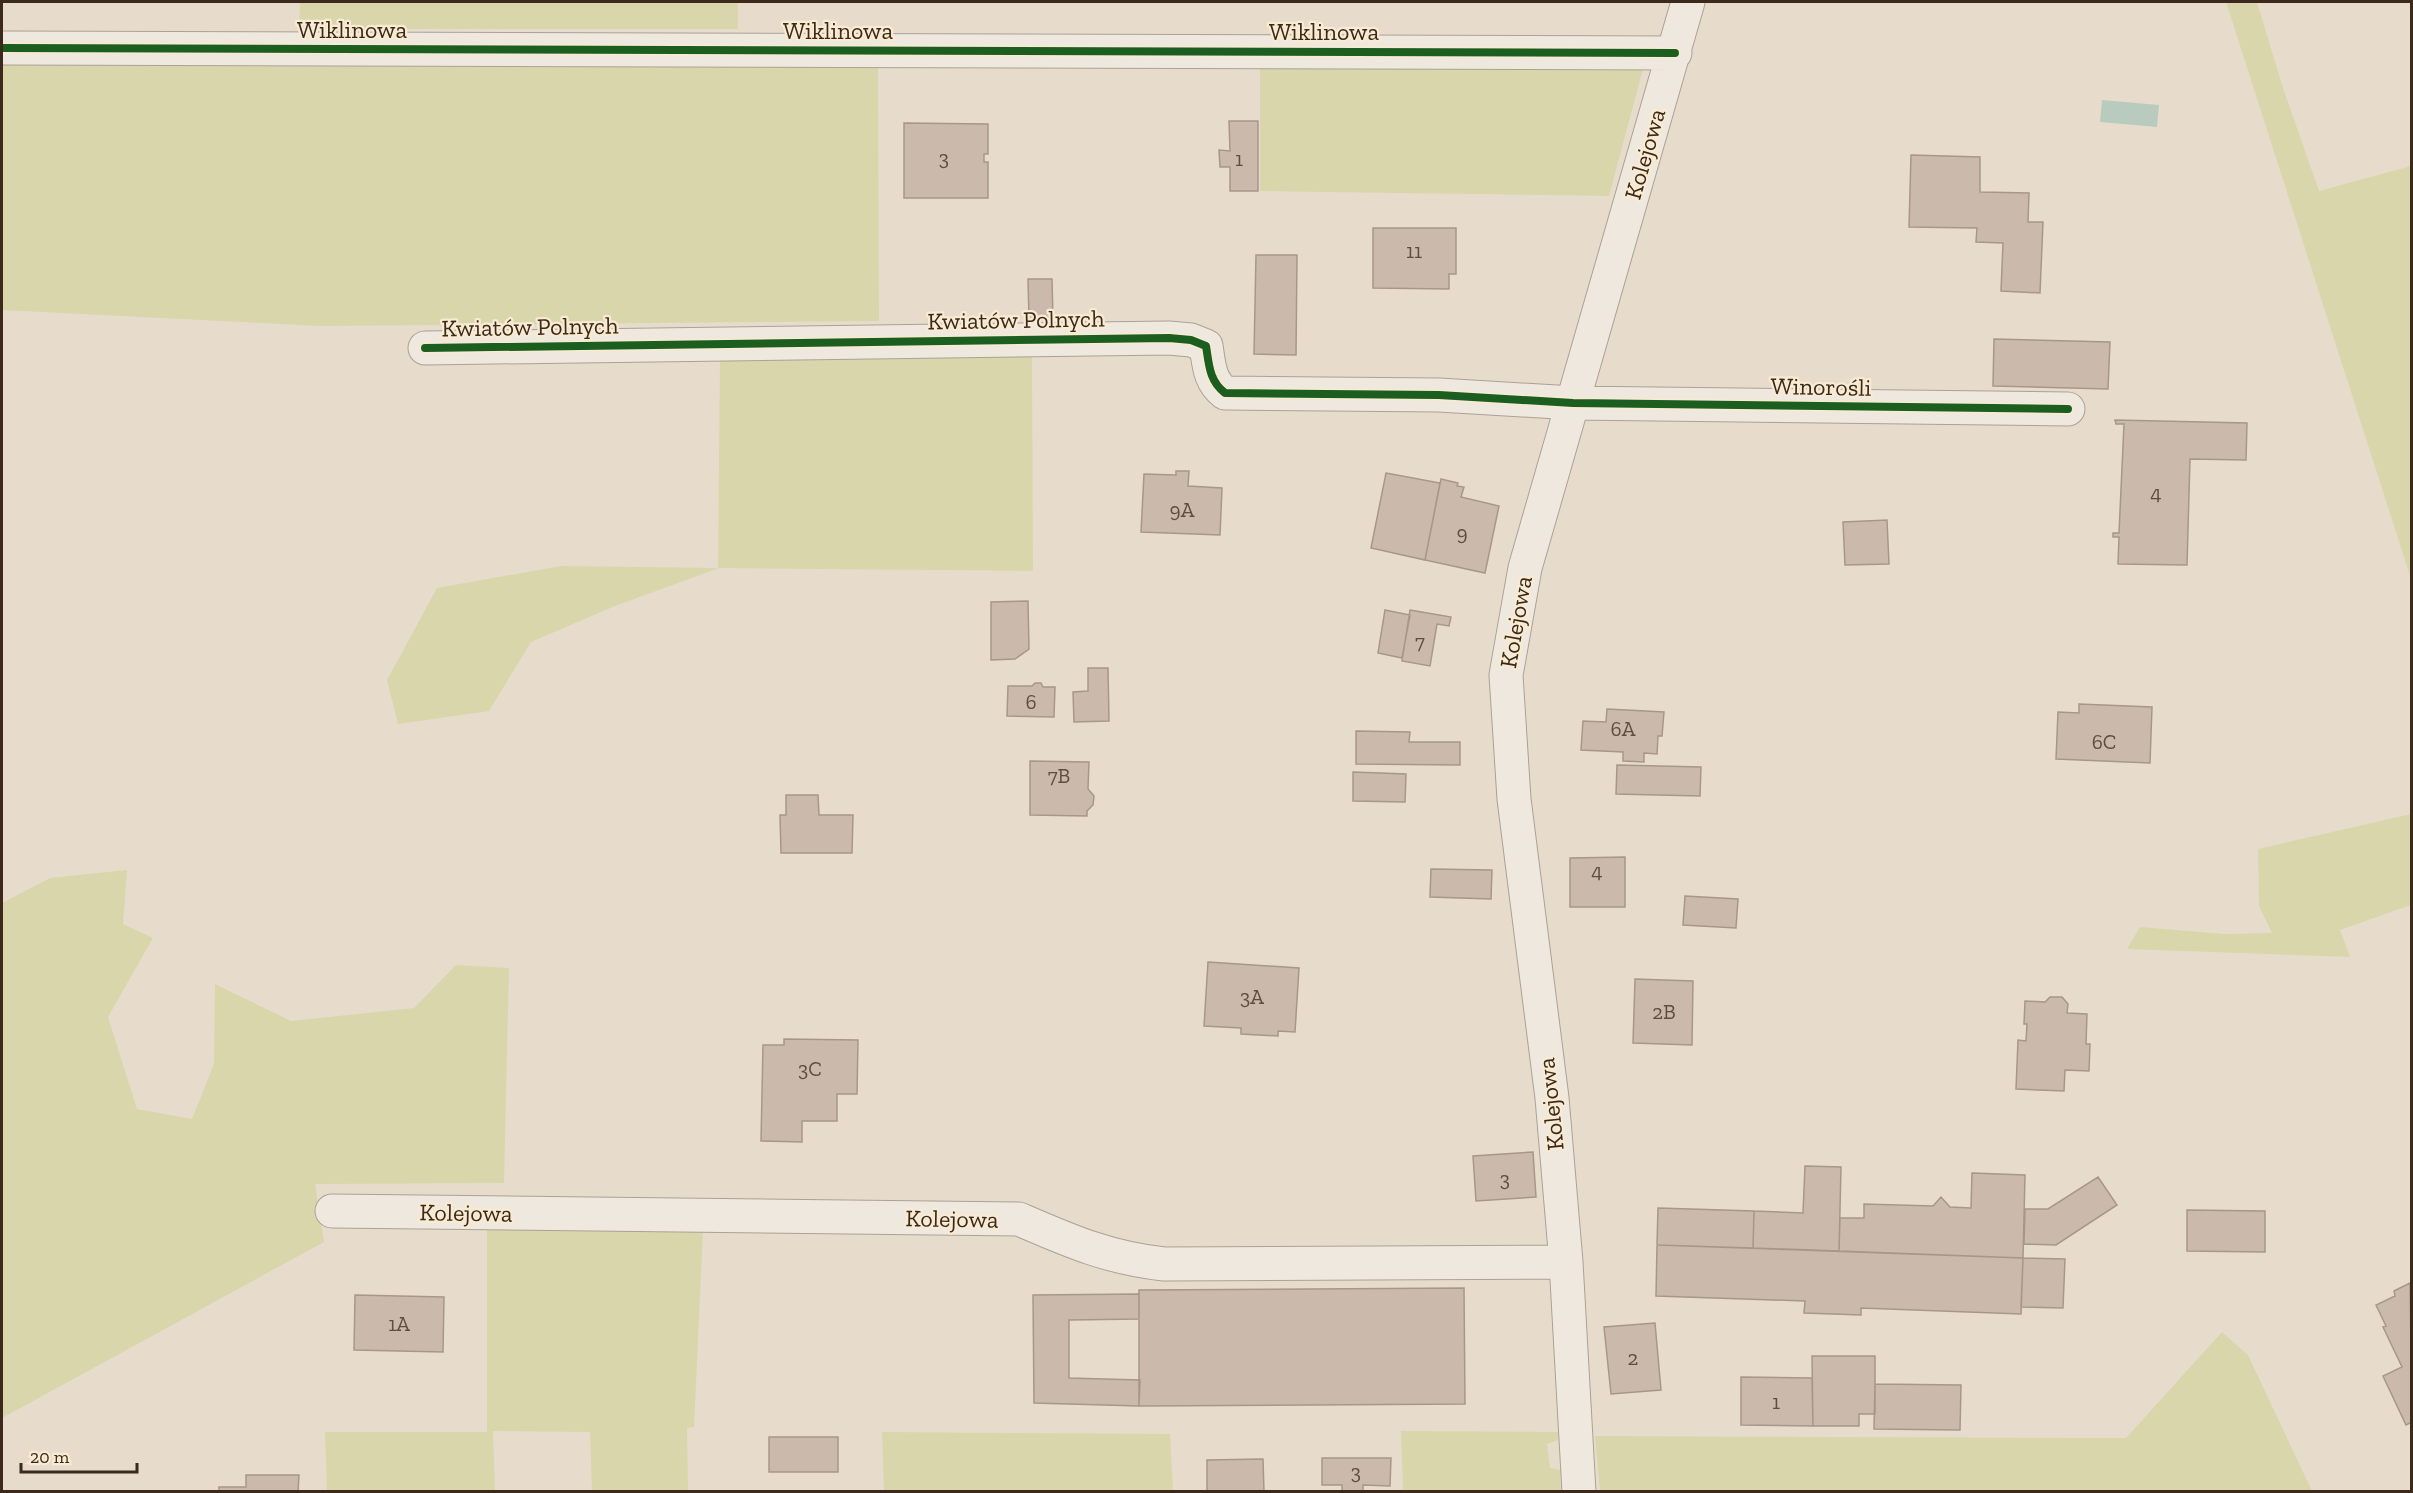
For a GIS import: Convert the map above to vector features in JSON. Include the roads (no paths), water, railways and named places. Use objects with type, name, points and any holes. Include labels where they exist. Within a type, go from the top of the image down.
[{"type":"street","name":"Kolejowa","points":[[1579,1491],[1566,1262],[1552,1098],[1514,799],[1506,675],[1525,568],[1688,2]]},
{"type":"street","name":"Wiklinowa","points":[[2,48],[1675,53]]},
{"type":"street","name":"Kwiatów Polnych","points":[[425,348],[1169,338],[1191,340],[1206,346],[1212,377],[1216,386],[1225,393],[1439,395],[1573,404]]},
{"type":"street","name":"Winorośli","points":[[1573,404],[2068,409]]},
{"type":"street","name":"Kolejowa","points":[[332,1211],[1018,1220],[1107,1255],[1164,1264],[1566,1262]]}]
